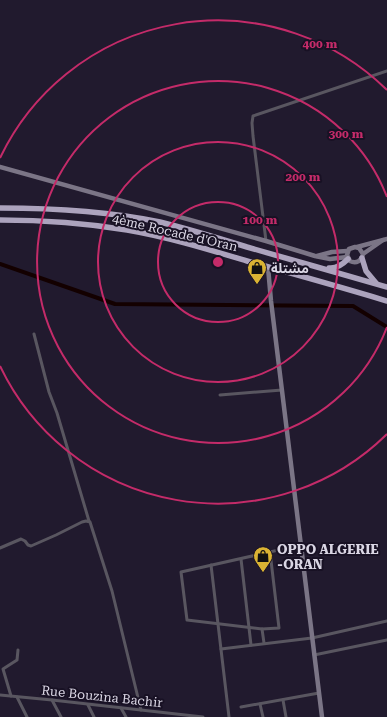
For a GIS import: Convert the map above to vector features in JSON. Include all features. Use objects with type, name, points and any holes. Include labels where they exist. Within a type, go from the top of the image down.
[{"type":"highway","name":"4ème Rocade d'Oran","points":[[0,208],[66,209],[148,220],[187,229],[387,287]]},
{"type":"highway","name":"4ème Rocade d'Oran","points":[[0,220],[64,222],[126,230],[268,266],[387,301]]},
{"type":"highway","points":[[362,256],[366,271],[377,284]]},
{"type":"highway","points":[[318,267],[332,269],[336,268],[348,258]]},
{"type":"main road","points":[[0,168],[330,259],[348,258],[354,263],[358,262],[362,256],[385,240]]},
{"type":"main road","points":[[315,256],[332,252],[348,251],[353,247],[385,240]]},
{"type":"main road","points":[[357,247],[361,250],[362,256]]},
{"type":"main road","points":[[348,251],[348,258]]},
{"type":"main road","points":[[268,266],[322,717]]},
{"type":"street","points":[[266,241],[253,136],[253,116],[387,71]]},
{"type":"street","points":[[34,334],[49,392],[57,413],[89,521],[93,527],[112,591],[141,710]]},
{"type":"street","points":[[220,395],[282,390]]},
{"type":"street","points":[[0,548],[21,539],[31,546],[82,522],[89,521]]},
{"type":"street","points":[[270,552],[279,628],[262,629],[187,620],[181,572],[301,545]]},
{"type":"street","points":[[241,559],[251,645]]},
{"type":"street","points":[[211,566],[229,717]]},
{"type":"street","points":[[221,649],[312,638],[387,621]]},
{"type":"street","points":[[262,629],[264,643]]},
{"type":"street","points":[[314,654],[387,640]]},
{"type":"street","points":[[11,696],[3,669],[17,660],[18,650]]},
{"type":"street","points":[[241,707],[319,693]]},
{"type":"street","name":"Rue Bouzina Bachir","points":[[0,695],[203,717]]},
{"type":"street","points":[[17,697],[27,717]]},
{"type":"street","points":[[52,700],[61,717]]},
{"type":"street","points":[[283,700],[286,717]]},
{"type":"street","points":[[260,704],[263,717]]},
{"type":"street","points":[[88,705],[94,717]]},
{"type":"street","points":[[121,708],[126,717]]},
{"type":"street","points":[[158,712],[161,717]]},
{"type":"waterway","points":[[0,264],[115,304],[353,306],[387,327]]},
{"type":"place","name":"مشتلة","points":[[257,285]]},
{"type":"place","name":"OPPO ALGERIE -ORAN","points":[[263,573]]}]
